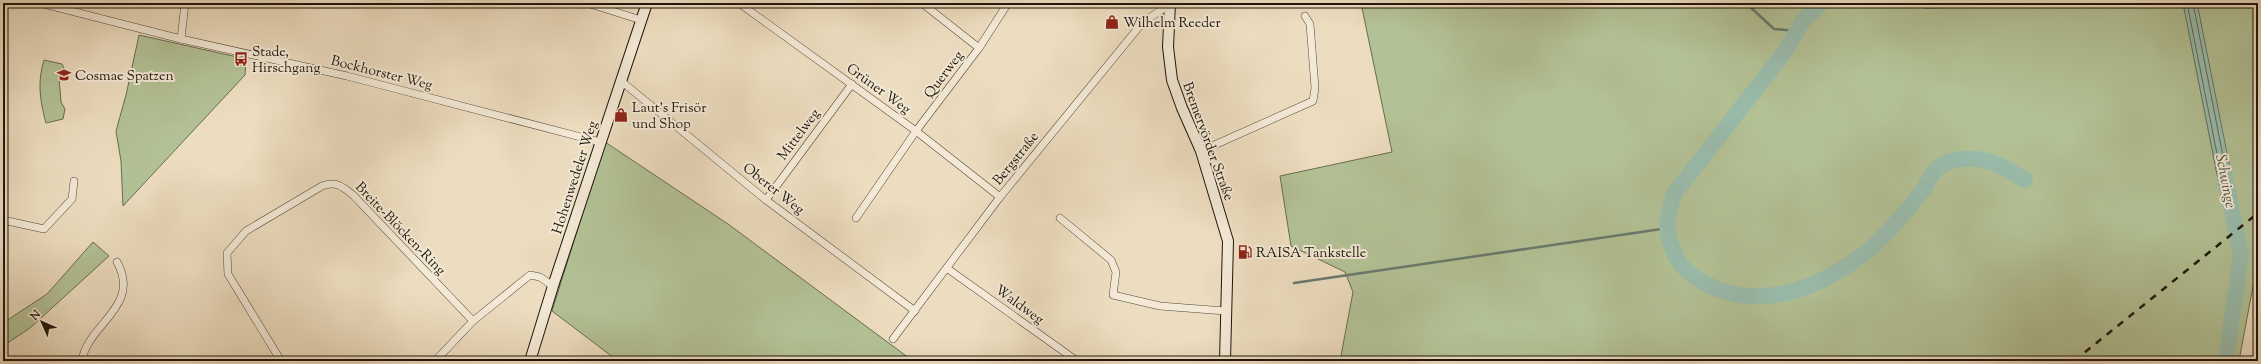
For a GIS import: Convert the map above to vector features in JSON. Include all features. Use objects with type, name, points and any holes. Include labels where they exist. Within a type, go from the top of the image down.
[{"type":"street","name":"Bockhorster Weg","points":[[40,3],[181,39],[347,76],[600,142]]},
{"type":"street","points":[[181,39],[185,3]]},
{"type":"street","points":[[587,3],[641,20]]},
{"type":"street","name":"Hohenwedeler Weg","points":[[530,361],[600,142],[647,3]]},
{"type":"street","name":"Grüner Weg","points":[[739,3],[916,131],[1000,197]]},
{"type":"street","points":[[922,3],[979,48]]},
{"type":"street","name":"Querweg","points":[[856,218],[916,131],[979,48],[1008,3]]},
{"type":"street","name":"Bremervörder Straße","points":[[1169,4],[1168,47],[1172,80],[1182,108],[1201,151],[1228,241],[1224,361]]},
{"type":"street","name":"Bergstraße","points":[[893,339],[948,269],[1000,197],[1143,22],[1169,4]]},
{"type":"street","points":[[1201,151],[1313,101],[1315,88],[1310,24],[1305,16]]},
{"type":"street","name":"Oberer Weg","points":[[621,80],[766,200],[915,311]]},
{"type":"street","name":"Mittelweg","points":[[766,200],[852,84]]},
{"type":"street","points":[[3,220],[44,229],[72,199],[74,181]]},
{"type":"street","name":"Breite-Blöcken-Ring","points":[[281,361],[228,274],[227,253],[246,231],[322,186],[332,183],[344,187],[353,195],[473,321]]},
{"type":"street","points":[[1060,218],[1111,260],[1116,272],[1113,295],[1160,306],[1226,311]]},
{"type":"street","points":[[82,361],[93,337],[111,317],[122,294],[124,286],[123,274],[117,262]]},
{"type":"street","name":"Waldweg","points":[[948,269],[1076,361]]},
{"type":"street","points":[[435,361],[473,321],[530,275],[540,277],[553,286]]},
{"type":"shaded area","points":[[1361,3],[1901,3],[1926,8],[1992,6],[2001,3],[2183,3],[2223,204],[2230,199],[2235,198],[2197,3],[2258,3],[2258,259],[2239,361],[1340,361],[1353,292],[1345,272],[1291,246],[1280,176],[1392,152]]},
{"type":"shaded area","points":[[139,35],[246,59],[245,75],[123,206],[121,161],[116,131],[126,95]]},
{"type":"shaded area","points":[[44,60],[62,64],[65,71],[59,77],[61,102],[65,109],[63,119],[46,123],[40,92]]},
{"type":"shaded area","points":[[605,142],[728,224],[913,361],[618,361],[552,311]]},
{"type":"shaded area","points":[[93,242],[109,256],[30,328],[3,346],[3,323],[47,294]]},
{"type":"water","points":[[1901,3],[2001,3],[1992,6],[1926,8]]},
{"type":"water","points":[[2183,3],[2197,3],[2236,198],[2230,199],[2223,204]]},
{"type":"waterway","points":[[1746,3],[1774,29],[1797,31]]},
{"type":"waterway","points":[[1821,3],[1802,22],[1784,53],[1674,194],[1668,215],[1667,224],[1669,239],[1674,253],[1686,270],[1712,287],[1740,295],[1768,296],[1796,290],[1824,279],[1850,264],[1873,246],[1909,208],[1923,190],[1934,172],[1946,163],[1972,158],[1999,165],[2025,180]]},
{"type":"waterway","name":"Schwinge","points":[[2225,177],[2241,254],[2226,361]]},
{"type":"waterway","points":[[1294,283],[1668,228]]},
{"type":"railway","points":[[2074,361],[2258,213]]},
{"type":"place","name":"Wilhelm Reeder","points":[[1112,22]]},
{"type":"place","name":"Stade, Hirschgang","points":[[241,59]]},
{"type":"place","name":"Cosmae Spatzen","points":[[64,75]]},
{"type":"place","name":"Laut's Frisör und Shop","points":[[621,115]]},
{"type":"place","name":"RAISA Tankstelle","points":[[1245,252]]}]
